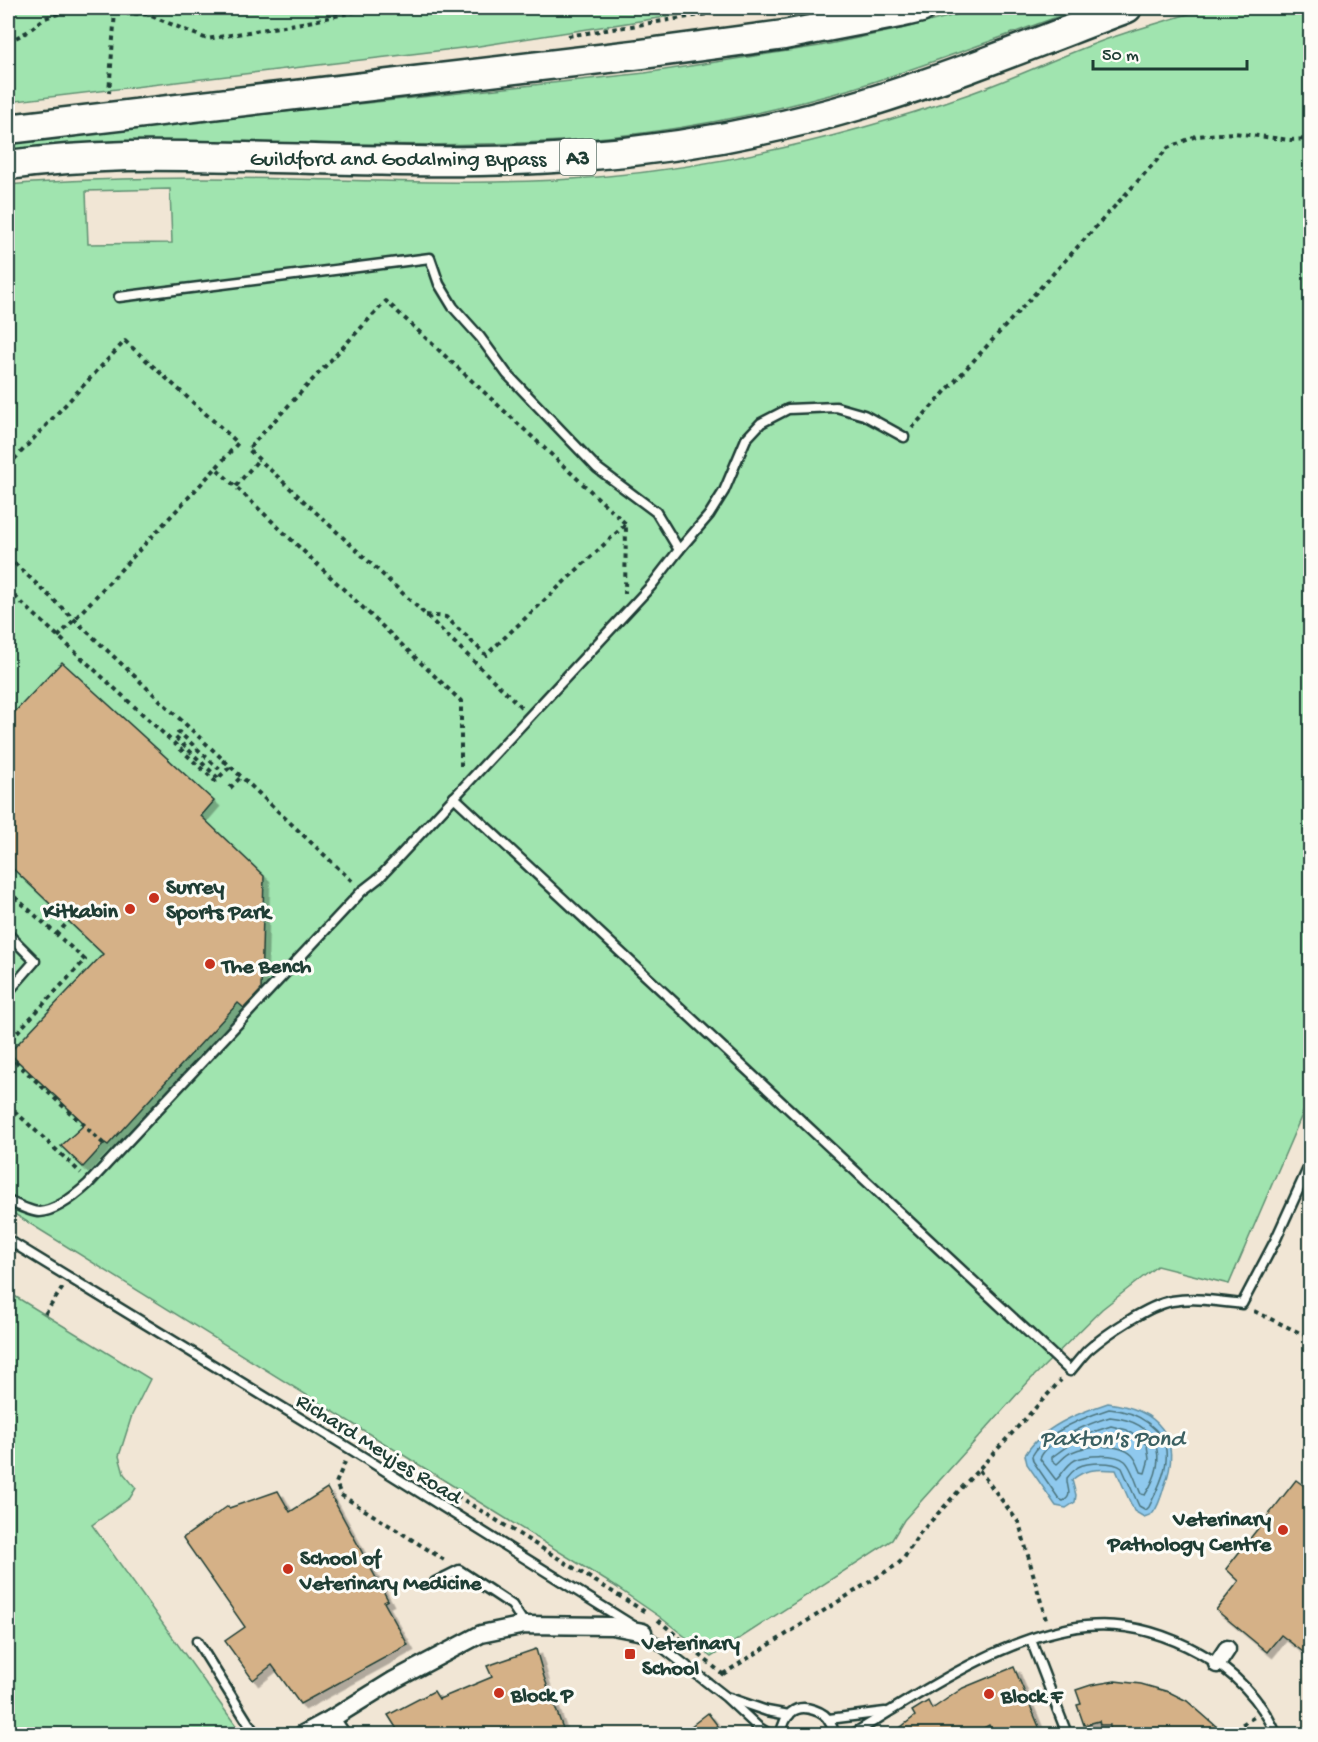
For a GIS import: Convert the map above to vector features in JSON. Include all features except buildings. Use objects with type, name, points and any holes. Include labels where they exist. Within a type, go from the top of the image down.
[{"type":"highway","points":[[8,129],[642,54],[794,33],[921,8]]},
{"type":"highway","name":"Guildford and Godalming Bypass","points":[[8,165],[125,156],[512,160],[579,157],[645,150],[749,132],[862,104],[969,68],[1127,8]]},
{"type":"street","points":[[303,1734],[394,1680],[481,1634],[525,1625],[612,1626],[643,1632]]},
{"type":"street","points":[[1217,1664],[1227,1649]]},
{"type":"street","points":[[331,1719],[341,1734]]},
{"type":"lane","points":[[119,297],[430,258],[439,284],[453,307],[480,337],[507,374],[597,468],[656,512],[679,550]]},
{"type":"lane","points":[[8,1201],[38,1212],[72,1198],[99,1173],[363,891],[380,877],[651,586],[709,515],[724,491],[746,439],[761,423],[788,409],[836,407],[864,415],[904,437]]},
{"type":"lane","points":[[454,797],[1070,1371],[1089,1350],[1116,1330],[1145,1312],[1171,1301],[1205,1299],[1242,1304],[1311,1164]]},
{"type":"lane","points":[[8,934],[35,961],[8,992]]},
{"type":"lane","name":"Richard Meyjes Road","points":[[8,1240],[643,1632],[769,1734]]},
{"type":"lane","points":[[435,1582],[459,1570],[512,1605],[525,1625]]},
{"type":"lane","points":[[853,1734],[941,1681],[980,1661],[1055,1632],[1087,1626],[1121,1626],[1173,1639],[1217,1664],[1260,1704],[1276,1734]]},
{"type":"lane","points":[[1031,1640],[1067,1734]]},
{"type":"lane","points":[[197,1641],[255,1734]]},
{"type":"lane","name":"Richard Meyjes Road","points":[[726,1697],[767,1711],[789,1715]]},
{"type":"lane","points":[[781,1734],[789,1715],[804,1707],[820,1712],[829,1719],[835,1734]]},
{"type":"lane","points":[[829,1719],[890,1712]]},
{"type":"path","points":[[8,42],[27,32],[45,18],[77,8],[116,9]]},
{"type":"path","points":[[105,8],[149,15],[207,39],[313,21],[372,8]]},
{"type":"path","points":[[1180,8],[1182,12],[1196,8]]},
{"type":"path","points":[[109,95],[116,9]]},
{"type":"path","points":[[904,437],[1168,148],[1196,136],[1234,133],[1290,140],[1311,139]]},
{"type":"path","points":[[530,715],[248,449],[386,301],[626,524],[625,613]]},
{"type":"path","points":[[8,466],[125,340],[238,444],[58,637]]},
{"type":"path","points":[[236,486],[259,459]]},
{"type":"path","points":[[216,468],[461,701],[462,789]]},
{"type":"path","points":[[426,615],[446,617],[486,655],[626,524]]},
{"type":"path","points":[[8,556],[363,891]]},
{"type":"path","points":[[8,590],[215,781],[231,766]]},
{"type":"path","points":[[218,778],[175,737],[179,732],[218,768],[225,760]]},
{"type":"path","points":[[230,788],[242,776]]},
{"type":"path","points":[[56,935],[69,921]]},
{"type":"path","points":[[8,1055],[111,1151]]},
{"type":"path","points":[[8,1105],[86,1178]]},
{"type":"path","points":[[45,1314],[63,1286]]},
{"type":"path","points":[[1242,1304],[1300,1334],[1311,1336]]},
{"type":"path","points":[[723,1674],[898,1564],[920,1533],[1070,1371]]},
{"type":"path","points":[[348,1457],[336,1482],[341,1495],[459,1570]]},
{"type":"path","points":[[979,1470],[1019,1523],[1046,1620],[1037,1624]]},
{"type":"path","points":[[657,1619],[730,1681]]},
{"type":"path","points":[[1227,1734],[1264,1711]]},
{"type":"green space","points":[[8,8],[723,8],[479,46],[8,102]]},
{"type":"green space","points":[[982,8],[1082,8],[854,88],[715,122],[643,133],[573,140],[462,145],[113,142],[8,153],[8,142],[645,73],[820,46],[905,28]]},
{"type":"green space","name":"Surrey Sports Park","points":[[1207,8],[1310,8],[1310,1096],[1229,1284],[1157,1266],[1102,1309],[1029,1381],[904,1520],[892,1540],[711,1657],[660,1617],[613,1585],[8,1210],[8,185],[78,180],[184,178],[444,182],[560,180],[693,165],[832,136],[924,109],[987,87],[1113,37]],"holes":[[[170,189],[172,243],[88,244],[86,191]]]},
{"type":"green space","points":[[8,1292],[150,1379],[132,1415],[119,1456],[124,1474],[136,1488],[130,1498],[92,1525],[242,1734],[8,1734]]},
{"type":"water","name":"Paxton's Pond","points":[[1108,1403],[1125,1406],[1153,1419],[1162,1428],[1168,1440],[1171,1454],[1162,1493],[1153,1513],[1144,1517],[1134,1511],[1116,1470],[1092,1470],[1077,1476],[1072,1480],[1076,1495],[1075,1502],[1066,1508],[1056,1506],[1027,1464],[1025,1455],[1041,1436],[1073,1416]]},
{"type":"place","name":"Surrey Sports Park","points":[[154,898]]},
{"type":"place","name":"Kitkabin","points":[[130,909]]},
{"type":"place","name":"The Bench","points":[[210,964]]},
{"type":"place","name":"Veterinary Pathology Centre","points":[[1283,1530]]},
{"type":"place","name":"School of Veterinary Medicine","points":[[288,1569]]},
{"type":"place","name":"Veterinary School","points":[[630,1654]]},
{"type":"place","name":"Block P","points":[[499,1693]]},
{"type":"place","name":"Block F","points":[[989,1694]]}]
